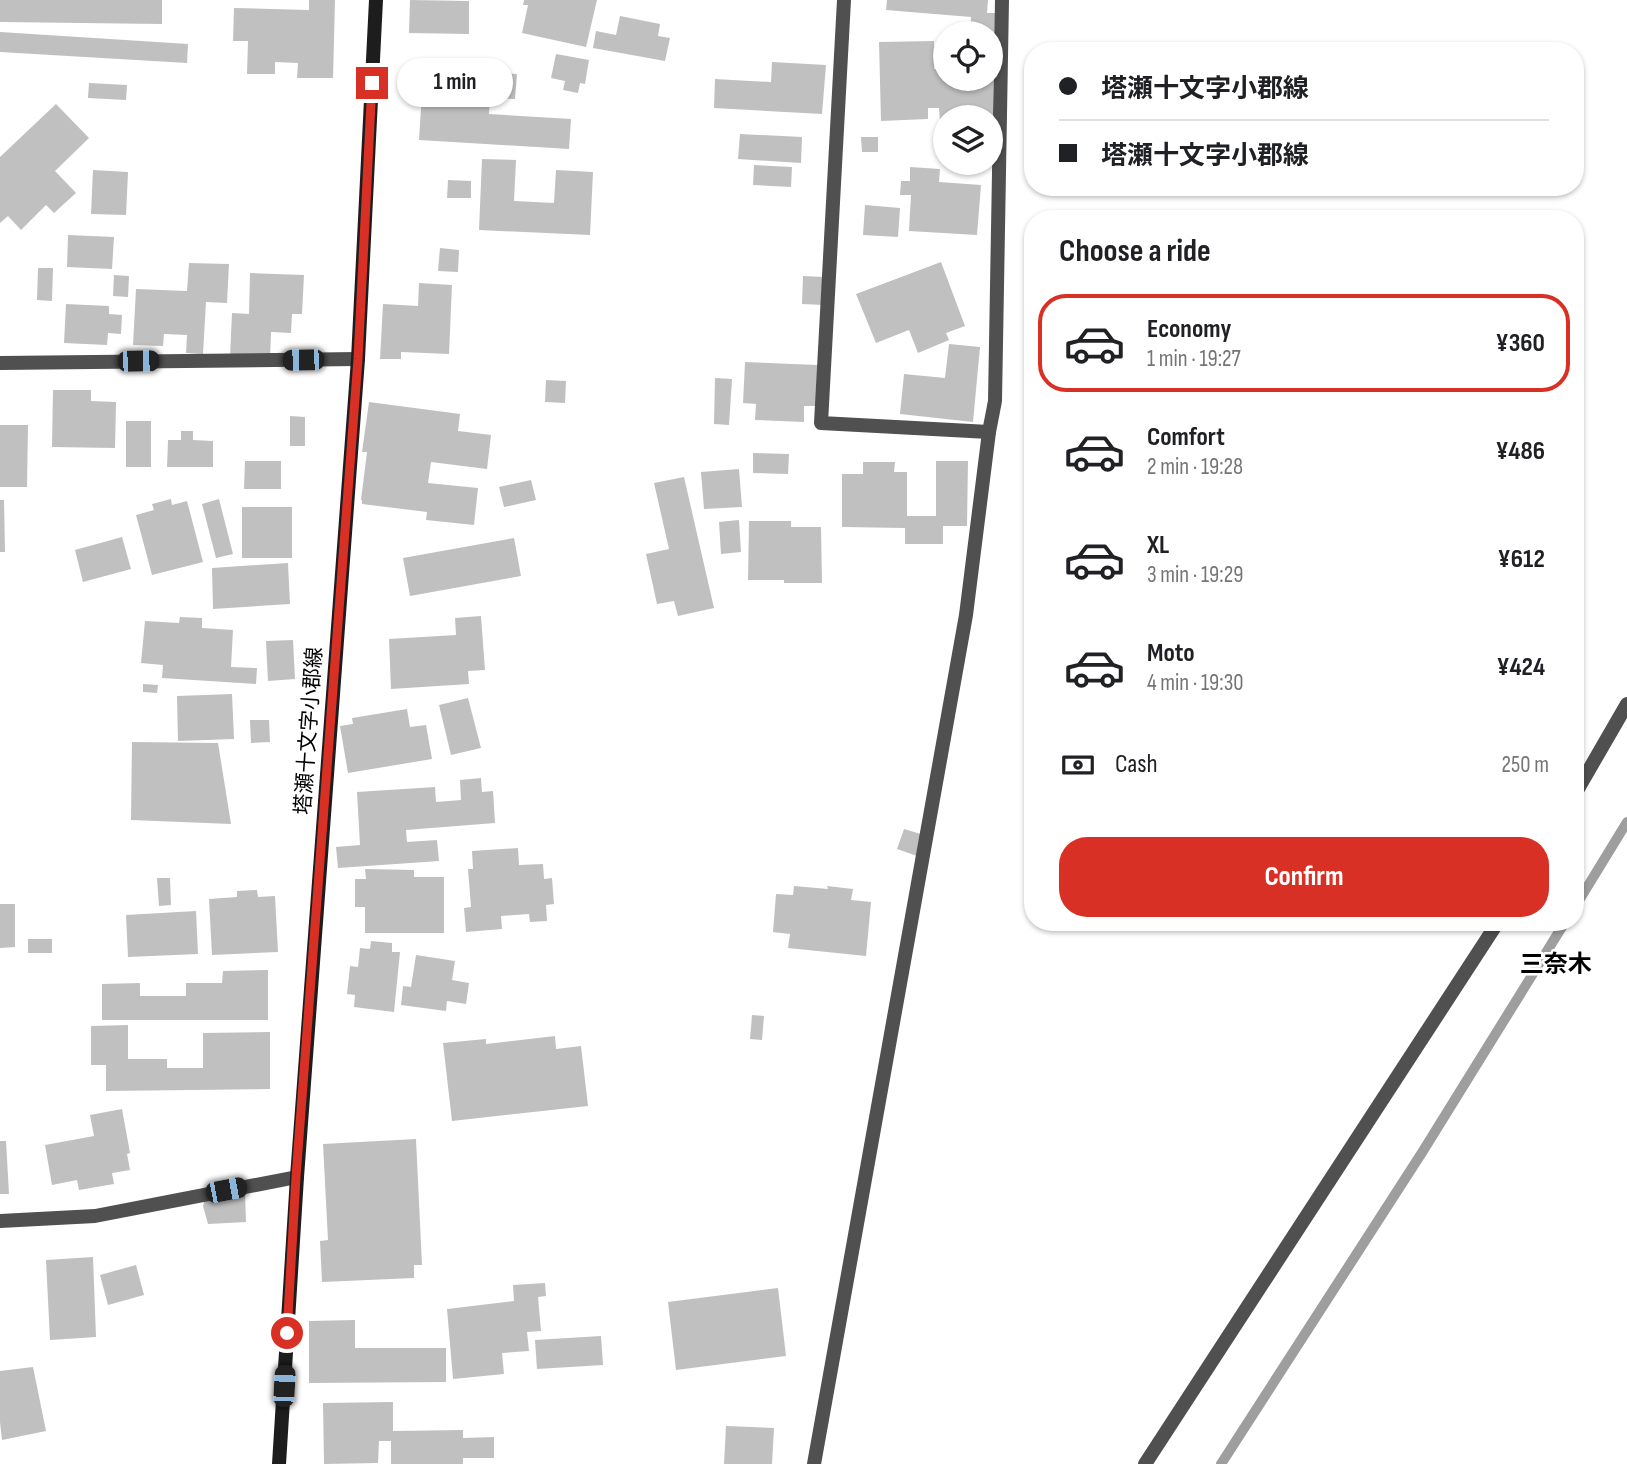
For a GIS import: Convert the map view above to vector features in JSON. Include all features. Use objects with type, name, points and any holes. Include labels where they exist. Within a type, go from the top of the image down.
[{"type":"main road","name":"塔瀬十文字小郡線","points":[[279,1464],[296,1177],[358,359],[376,0]]},
{"type":"street","points":[[845,0],[821,423],[989,432]]},
{"type":"street","points":[[814,1464],[965,615],[995,401],[1002,0]]},
{"type":"street","points":[[0,363],[358,359]]},
{"type":"street","points":[[1584,778],[1627,704]]},
{"type":"street","points":[[1145,1464],[1491,931]]},
{"type":"street","points":[[0,1221],[95,1216],[296,1177]]},
{"type":"building","points":[[0,0],[162,0],[162,24],[0,22]]},
{"type":"building","points":[[309,0],[335,0],[333,78],[297,78],[298,63],[275,62],[275,74],[247,74],[248,41],[233,41],[234,8],[309,10]]},
{"type":"building","points":[[410,0],[469,1],[469,34],[409,33]]},
{"type":"building","points":[[524,0],[597,0],[586,47],[522,33],[528,5],[523,5]]},
{"type":"building","points":[[887,0],[988,0],[987,13],[999,13],[998,21],[971,21],[971,17],[886,10]]},
{"type":"building","points":[[620,16],[660,24],[658,36],[670,38],[665,61],[593,48],[596,31],[616,35]]},
{"type":"building","points":[[0,32],[188,44],[187,63],[0,52]]},
{"type":"building","points":[[933,41],[933,91],[993,91],[993,105],[933,105],[933,108],[928,108],[928,119],[881,121],[879,42]]},
{"type":"building","points":[[556,54],[589,60],[585,84],[580,83],[578,93],[563,90],[565,81],[551,78]]},
{"type":"building","points":[[772,62],[826,65],[822,114],[714,108],[715,79],[771,82]]},
{"type":"building","points":[[466,71],[517,74],[515,99],[490,98],[489,114],[571,119],[569,149],[419,140],[422,93],[438,94],[439,76],[465,77]]},
{"type":"building","points":[[89,83],[127,85],[126,100],[88,98]]},
{"type":"building","points":[[56,104],[89,138],[55,171],[76,193],[54,213],[46,205],[21,230],[8,216],[0,223],[0,157]]},
{"type":"building","points":[[740,134],[802,137],[801,163],[738,159]]},
{"type":"building","points":[[861,137],[878,137],[878,152],[862,152]]},
{"type":"building","points":[[482,159],[516,160],[514,201],[554,203],[556,170],[593,172],[590,235],[479,230]]},
{"type":"building","points":[[754,165],[792,167],[791,187],[753,185]]},
{"type":"building","points":[[910,167],[933,169],[933,175],[940,175],[939,182],[981,185],[977,235],[909,231],[911,195],[900,195],[901,181],[910,181]]},
{"type":"building","points":[[93,170],[128,172],[126,215],[91,214]]},
{"type":"building","points":[[448,180],[471,181],[471,198],[447,198]]},
{"type":"building","points":[[865,205],[900,208],[898,237],[863,235]]},
{"type":"building","points":[[68,235],[114,237],[112,269],[67,267]]},
{"type":"building","points":[[440,248],[459,250],[458,272],[438,271]]},
{"type":"building","points":[[941,262],[965,326],[946,333],[949,340],[918,353],[909,330],[876,343],[856,294]]},
{"type":"building","points":[[189,263],[229,264],[227,303],[206,302],[203,354],[186,353],[187,335],[164,334],[163,346],[133,345],[136,289],[187,291]]},
{"type":"building","points":[[38,268],[53,268],[52,301],[37,300]]},
{"type":"building","points":[[250,273],[304,275],[302,314],[292,314],[291,333],[271,332],[270,359],[230,357],[232,313],[249,314]]},
{"type":"building","points":[[114,275],[129,276],[128,297],[113,296]]},
{"type":"building","points":[[803,276],[825,277],[824,305],[802,304]]},
{"type":"building","points":[[419,283],[452,285],[449,354],[401,352],[401,359],[380,359],[383,304],[418,306]]},
{"type":"building","points":[[66,304],[109,306],[109,314],[122,315],[121,334],[108,333],[107,345],[64,343]]},
{"type":"building","points":[[949,344],[980,347],[973,422],[900,414],[904,374],[945,378]]},
{"type":"building","points":[[745,362],[818,365],[816,406],[804,406],[804,422],[755,420],[756,404],[743,403]]},
{"type":"building","points":[[715,378],[732,379],[729,425],[714,424]]},
{"type":"building","points":[[546,380],[566,381],[565,403],[545,402]]},
{"type":"building","points":[[53,390],[91,390],[91,401],[116,402],[115,448],[52,447]]},
{"type":"building","points":[[369,402],[460,414],[458,431],[491,435],[487,469],[431,462],[428,483],[478,488],[474,525],[426,520],[427,512],[362,504],[367,452],[362,452]]},
{"type":"building","points":[[290,416],[305,417],[305,446],[290,446]]},
{"type":"building","points":[[126,421],[151,421],[151,467],[126,467]]},
{"type":"building","points":[[0,425],[28,425],[27,487],[0,487]]},
{"type":"building","points":[[181,431],[193,431],[193,440],[213,441],[213,467],[167,467],[168,440],[181,440]]},
{"type":"building","points":[[753,453],[789,454],[788,474],[753,473]]},
{"type":"building","points":[[245,461],[281,461],[281,489],[244,489]]},
{"type":"building","points":[[936,461],[968,461],[967,526],[943,526],[943,544],[905,544],[905,528],[842,527],[842,474],[863,474],[863,462],[895,462],[894,472],[907,472],[907,516],[936,516]]},
{"type":"building","points":[[739,469],[742,507],[704,509],[701,472]]},
{"type":"building","points":[[684,477],[714,608],[678,616],[674,601],[657,604],[646,554],[669,549],[654,483]]},
{"type":"building","points":[[531,480],[536,500],[504,507],[499,487]]},
{"type":"building","points":[[171,499],[172,505],[187,501],[203,562],[152,575],[136,515],[154,510],[152,504]]},
{"type":"building","points":[[219,499],[233,554],[216,558],[202,504]]},
{"type":"building","points":[[0,500],[4,500],[5,552],[0,552]]},
{"type":"building","points":[[242,507],[292,507],[292,558],[242,558]]},
{"type":"building","points":[[739,520],[741,552],[721,554],[719,522]]},
{"type":"building","points":[[749,521],[791,521],[791,527],[821,527],[822,583],[748,580]]},
{"type":"building","points":[[122,537],[131,569],[83,582],[75,550]]},
{"type":"building","points":[[514,538],[521,576],[410,596],[403,558]]},
{"type":"building","points":[[288,563],[290,604],[213,609],[212,568]]},
{"type":"building","points":[[481,616],[485,670],[468,671],[469,684],[391,689],[389,639],[456,635],[455,618]]},
{"type":"building","points":[[180,617],[202,618],[202,628],[233,630],[231,667],[257,668],[256,684],[162,678],[163,665],[141,663],[145,621],[179,623]]},
{"type":"building","points":[[293,640],[295,679],[268,681],[266,641]]},
{"type":"building","points":[[143,684],[158,685],[157,693],[143,692]]},
{"type":"building","points":[[232,694],[234,739],[178,741],[177,696]]},
{"type":"building","points":[[468,698],[481,748],[451,755],[439,705]]},
{"type":"building","points":[[407,709],[410,727],[426,725],[432,759],[348,773],[340,726],[353,724],[352,718]]},
{"type":"building","points":[[250,720],[269,720],[270,742],[251,743]]},
{"type":"building","points":[[132,742],[218,743],[231,824],[131,820]]},
{"type":"building","points":[[481,778],[482,792],[493,791],[495,823],[406,830],[407,842],[437,840],[439,861],[338,868],[336,847],[360,845],[357,792],[435,787],[436,802],[461,800],[460,780]]},
{"type":"building","points":[[904,829],[924,835],[917,856],[897,849]]},
{"type":"building","points":[[518,848],[519,865],[543,864],[544,879],[552,878],[554,904],[546,905],[547,921],[530,922],[529,914],[501,916],[502,929],[466,932],[464,908],[471,907],[468,869],[473,869],[472,851]]},
{"type":"building","points":[[365,869],[414,870],[414,877],[444,877],[444,933],[365,933],[365,907],[355,907],[355,879],[366,879]]},
{"type":"building","points":[[157,878],[170,878],[171,905],[159,906]]},
{"type":"building","points":[[794,886],[853,889],[851,900],[871,902],[866,956],[788,948],[790,934],[773,932],[776,894],[793,895]]},
{"type":"building","points":[[257,890],[258,897],[275,896],[278,952],[212,955],[209,899],[237,897],[237,891]]},
{"type":"building","points":[[0,904],[15,904],[15,947],[0,948]]},
{"type":"building","points":[[196,911],[198,954],[128,957],[126,915]]},
{"type":"building","points":[[28,939],[52,939],[52,953],[28,953]]},
{"type":"building","points":[[371,941],[392,943],[392,952],[400,952],[394,1012],[354,1007],[355,995],[347,994],[350,966],[358,967],[360,948],[370,949]]},
{"type":"building","points":[[416,955],[455,961],[452,980],[469,983],[466,1004],[447,1001],[446,1011],[401,1005],[403,986],[411,987]]},
{"type":"building","points":[[268,970],[268,1020],[102,1020],[102,984],[140,983],[140,996],[186,996],[186,983],[222,983],[223,971]]},
{"type":"building","points":[[752,1015],[764,1016],[762,1040],[750,1039]]},
{"type":"building","points":[[128,1025],[128,1059],[167,1059],[167,1068],[203,1068],[203,1033],[270,1032],[270,1089],[106,1091],[106,1065],[91,1065],[91,1026]]},
{"type":"building","points":[[555,1036],[556,1049],[581,1046],[588,1106],[452,1121],[443,1043],[486,1039],[486,1044]]},
{"type":"building","points":[[122,1109],[130,1153],[127,1154],[130,1170],[112,1173],[114,1184],[79,1190],[77,1180],[52,1185],[45,1145],[94,1136],[90,1115]]},
{"type":"building","points":[[416,1139],[422,1265],[414,1265],[414,1278],[322,1282],[320,1241],[328,1240],[323,1144]]},
{"type":"building","points":[[0,1141],[6,1141],[9,1194],[0,1194]]},
{"type":"building","points":[[245,1193],[246,1222],[208,1224],[203,1206],[206,1195]]},
{"type":"building","points":[[93,1257],[96,1337],[50,1340],[46,1260]]},
{"type":"building","points":[[136,1265],[144,1295],[108,1305],[100,1275]]},
{"type":"building","points":[[545,1283],[546,1296],[538,1297],[541,1331],[527,1332],[529,1351],[502,1353],[504,1374],[453,1379],[447,1309],[514,1301],[513,1285]]},
{"type":"building","points":[[778,1288],[786,1356],[676,1370],[668,1302]]},
{"type":"building","points":[[355,1320],[355,1348],[446,1348],[446,1382],[309,1383],[309,1321]]},
{"type":"building","points":[[601,1336],[603,1365],[537,1369],[535,1340]]},
{"type":"building","points":[[33,1367],[46,1431],[2,1440],[0,1371]]},
{"type":"building","points":[[393,1402],[393,1431],[463,1430],[463,1438],[494,1437],[494,1458],[463,1458],[463,1464],[391,1464],[391,1441],[379,1441],[378,1463],[324,1464],[323,1403]]},
{"type":"building","points":[[726,1426],[774,1428],[772,1464],[724,1464]]},
{"type":"waterway","points":[[1584,892],[1627,822]]},
{"type":"waterway","points":[[1221,1464],[1423,1151],[1559,931]]},
{"type":"district","name":"三奈木","points":[[1556,964]]},
{"type":"route","points":[[287,1333],[296,1177],[358,359],[372,83]]}]
